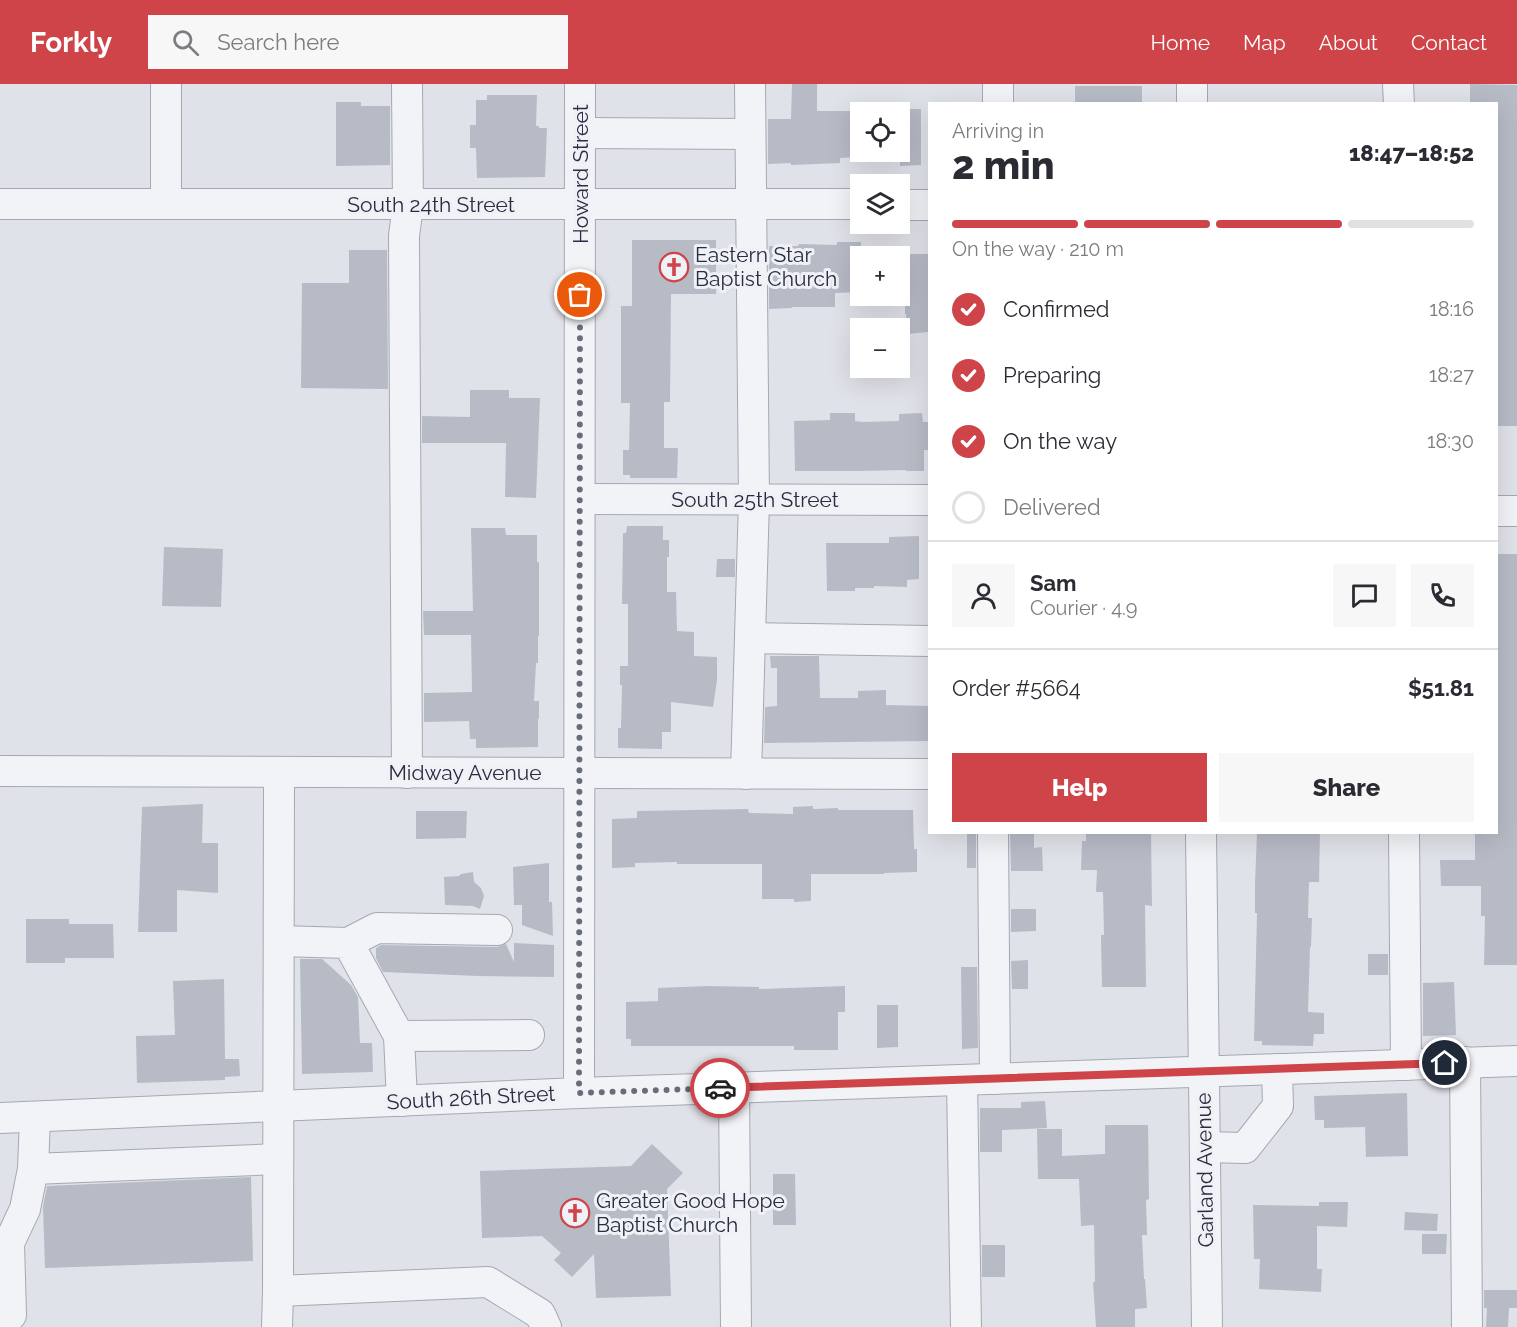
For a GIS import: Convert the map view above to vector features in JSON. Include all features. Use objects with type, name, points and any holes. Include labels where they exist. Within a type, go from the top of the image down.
[{"type":"street","points":[[166,84],[166,204]]},
{"type":"street","points":[[406,84],[408,205],[404,236],[407,773]]},
{"type":"street","name":"Howard Street","points":[[579,1093],[580,84]]},
{"type":"street","points":[[746,774],[754,500],[750,84]]},
{"type":"street","points":[[998,84],[998,102]]},
{"type":"street","points":[[1192,84],[1192,102]]},
{"type":"street","points":[[1398,84],[1399,102]]},
{"type":"street","points":[[581,133],[750,134]]},
{"type":"street","name":"South 24th Street","points":[[0,204],[850,204]]},
{"type":"street","points":[[910,205],[928,206]]},
{"type":"street","name":"South 25th Street","points":[[580,499],[928,500]]},
{"type":"street","points":[[1498,511],[1517,511]]},
{"type":"street","points":[[750,638],[928,641]]},
{"type":"street","name":"Midway Avenue","points":[[0,771],[928,774]]},
{"type":"street","points":[[277,1327],[279,772]]},
{"type":"street","points":[[993,834],[994,1079]]},
{"type":"street","name":"Garland Avenue","points":[[1201,834],[1207,1327]]},
{"type":"street","points":[[1404,834],[1406,1065]]},
{"type":"street","points":[[279,941],[348,943],[377,928],[496,930]]},
{"type":"street","points":[[348,943],[399,1036],[402,1101]]},
{"type":"street","points":[[399,1036],[529,1035]]},
{"type":"street","name":"South 26th Street","points":[[0,1118],[579,1093],[1517,1060]]},
{"type":"street","points":[[1465,1062],[1467,1327]]},
{"type":"street","points":[[1205,1148],[1245,1148],[1278,1106],[1277,1070]]},
{"type":"street","points":[[962,1080],[966,1327]]},
{"type":"street","points":[[734,1088],[736,1327]]},
{"type":"street","points":[[0,1316],[11,1315],[4,1243],[25,1209],[33,1169],[35,1116]]},
{"type":"street","points":[[33,1169],[278,1159]]},
{"type":"street","points":[[278,1291],[488,1282],[540,1314],[546,1327]]},
{"type":"building","points":[[792,84],[817,84],[817,111],[850,111],[850,158],[840,158],[840,163],[768,164],[768,119],[791,119]]},
{"type":"building","points":[[1470,84],[1517,85],[1517,426],[1498,426],[1498,102],[1470,102]]},
{"type":"building","points":[[1075,86],[1142,86],[1142,102],[1075,102]]},
{"type":"building","points":[[487,95],[537,95],[536,126],[547,128],[545,177],[477,178],[476,148],[470,148],[470,125],[476,125],[476,100],[487,100]]},
{"type":"building","points":[[336,102],[361,102],[361,106],[390,106],[390,165],[336,166]]},
{"type":"building","points":[[910,109],[921,109],[921,165],[900,166],[900,162],[910,162]]},
{"type":"building","points":[[632,240],[716,240],[716,294],[671,294],[670,402],[664,402],[664,448],[678,448],[677,478],[630,478],[630,475],[623,475],[623,450],[629,450],[630,403],[621,403],[621,306],[632,306]]},
{"type":"building","points":[[837,242],[861,242],[861,246],[850,246],[850,292],[835,293],[835,307],[769,309],[769,246],[837,245]]},
{"type":"building","points":[[349,250],[387,250],[388,389],[301,388],[302,283],[349,283]]},
{"type":"building","points":[[910,254],[928,254],[928,332],[910,334],[910,318],[906,318],[905,306],[910,306]]},
{"type":"building","points":[[470,390],[509,390],[509,398],[540,398],[536,498],[505,497],[506,443],[422,443],[422,416],[470,417]]},
{"type":"building","points":[[830,413],[855,413],[855,421],[862,422],[899,421],[899,414],[922,413],[923,422],[928,422],[928,450],[924,450],[924,471],[795,471],[794,421],[830,420]]},
{"type":"building","points":[[627,526],[663,526],[663,540],[669,540],[667,592],[676,592],[677,631],[694,632],[694,656],[717,657],[717,680],[713,707],[671,702],[671,732],[662,732],[662,749],[618,748],[618,728],[621,728],[620,666],[628,666],[628,604],[622,604],[623,533],[626,533]]},
{"type":"building","points":[[471,528],[505,528],[506,535],[537,535],[539,636],[534,701],[539,701],[538,747],[476,748],[476,739],[470,739],[469,721],[424,722],[424,693],[472,692],[471,635],[424,635],[423,611],[473,611]]},
{"type":"building","points":[[919,536],[919,579],[907,580],[907,587],[874,586],[874,588],[855,588],[855,591],[827,591],[826,543],[889,543],[889,537]]},
{"type":"building","points":[[164,547],[223,549],[221,607],[162,606]]},
{"type":"building","points":[[1498,554],[1517,554],[1517,965],[1484,965],[1485,916],[1481,916],[1481,886],[1441,886],[1440,860],[1475,860],[1475,834],[1498,834]]},
{"type":"building","points":[[717,559],[735,559],[735,577],[716,577]]},
{"type":"building","points":[[770,656],[819,656],[820,698],[858,698],[858,691],[886,690],[886,705],[928,706],[928,741],[764,743],[765,707],[777,706],[777,668],[771,668]]},
{"type":"building","points":[[203,804],[202,843],[218,843],[218,893],[177,890],[177,932],[138,932],[142,807]]},
{"type":"building","points":[[813,806],[813,809],[838,808],[838,810],[913,810],[917,872],[811,874],[811,901],[794,902],[794,899],[762,899],[762,864],[635,863],[635,867],[612,868],[612,819],[637,818],[637,811],[748,809],[749,813],[793,814],[793,807]]},
{"type":"building","points":[[416,811],[467,811],[466,838],[416,839]]},
{"type":"building","points":[[967,834],[976,834],[976,868],[967,868]]},
{"type":"building","points":[[1010,834],[1034,834],[1034,848],[1042,847],[1043,871],[1011,871]]},
{"type":"building","points":[[1086,834],[1151,834],[1152,906],[1145,905],[1146,987],[1102,987],[1103,892],[1096,892],[1097,870],[1081,870],[1082,841],[1086,841]]},
{"type":"building","points":[[1257,834],[1320,834],[1319,882],[1309,882],[1308,918],[1312,918],[1308,1012],[1324,1013],[1324,1034],[1314,1034],[1313,1046],[1262,1045],[1262,1041],[1254,1041],[1257,913],[1255,913]]},
{"type":"building","points":[[549,863],[549,902],[552,902],[553,936],[522,925],[522,905],[514,905],[513,867]]},
{"type":"building","points":[[473,872],[474,882],[481,888],[484,896],[480,909],[473,906],[445,905],[444,877]]},
{"type":"building","points":[[1011,909],[1036,909],[1036,931],[1011,932]]},
{"type":"building","points":[[26,919],[69,919],[69,924],[113,924],[114,958],[65,958],[65,963],[26,963]]},
{"type":"building","points":[[514,943],[554,945],[554,977],[383,972],[376,958],[376,948],[381,945],[497,947],[506,944],[514,962]]},
{"type":"building","points":[[1368,954],[1388,954],[1388,975],[1368,975]]},
{"type":"building","points":[[300,959],[322,959],[351,985],[358,997],[360,1043],[372,1043],[373,1072],[302,1074]]},
{"type":"building","points":[[1028,960],[1028,989],[1012,989],[1011,961]]},
{"type":"building","points":[[961,967],[977,967],[978,1048],[962,1049]]},
{"type":"building","points":[[224,979],[225,1059],[239,1059],[240,1076],[225,1077],[225,1080],[137,1083],[136,1036],[175,1035],[173,981]]},
{"type":"building","points":[[1454,982],[1456,1035],[1423,1036],[1423,983]]},
{"type":"building","points":[[845,986],[845,1012],[838,1012],[838,1050],[794,1050],[794,1046],[631,1046],[631,1039],[626,1039],[626,1002],[658,1001],[658,988],[759,987],[759,989]]},
{"type":"building","points":[[877,1005],[898,1005],[898,1047],[877,1048]]},
{"type":"building","points":[[1407,1093],[1408,1156],[1366,1157],[1365,1127],[1324,1128],[1324,1120],[1315,1120],[1314,1096]]},
{"type":"building","points":[[1045,1101],[1047,1128],[1002,1130],[1002,1152],[980,1152],[980,1108],[1021,1108],[1021,1102]]},
{"type":"building","points":[[1105,1125],[1148,1125],[1149,1199],[1146,1200],[1147,1235],[1142,1235],[1147,1308],[1135,1309],[1135,1327],[1096,1327],[1093,1282],[1095,1282],[1094,1225],[1081,1226],[1079,1179],[1038,1179],[1037,1129],[1062,1129],[1062,1156],[1105,1154]]},
{"type":"building","name":"Greater Good Hope Baptist Church","points":[[652,1144],[683,1173],[667,1189],[671,1296],[596,1298],[594,1254],[572,1277],[554,1260],[561,1253],[542,1236],[482,1238],[480,1171],[631,1166]]},
{"type":"building","points":[[773,1174],[795,1174],[796,1225],[773,1225]]},
{"type":"building","points":[[251,1177],[253,1261],[45,1268],[43,1207],[47,1186]]},
{"type":"building","points":[[1319,1202],[1348,1202],[1347,1227],[1317,1226],[1317,1269],[1322,1269],[1321,1292],[1259,1289],[1260,1259],[1254,1259],[1253,1205],[1319,1206]]},
{"type":"building","points":[[1405,1212],[1438,1214],[1437,1231],[1404,1230]]},
{"type":"building","points":[[1422,1234],[1447,1234],[1446,1254],[1422,1254]]},
{"type":"building","points":[[982,1245],[1005,1245],[1005,1277],[982,1277]]},
{"type":"building","points":[[1484,1290],[1517,1290],[1517,1308],[1509,1308],[1508,1327],[1486,1327],[1487,1308],[1484,1308]]},
{"type":"way so far","points":[[580,295],[579,1093],[720,1088]]},
{"type":"place","name":"Eastern Star Baptist Church","points":[[674,267]]},
{"type":"place","name":"Greater Good Hope Baptist Church","points":[[575,1213]]},
{"type":"route","points":[[720,1088],[1445,1063]]}]
